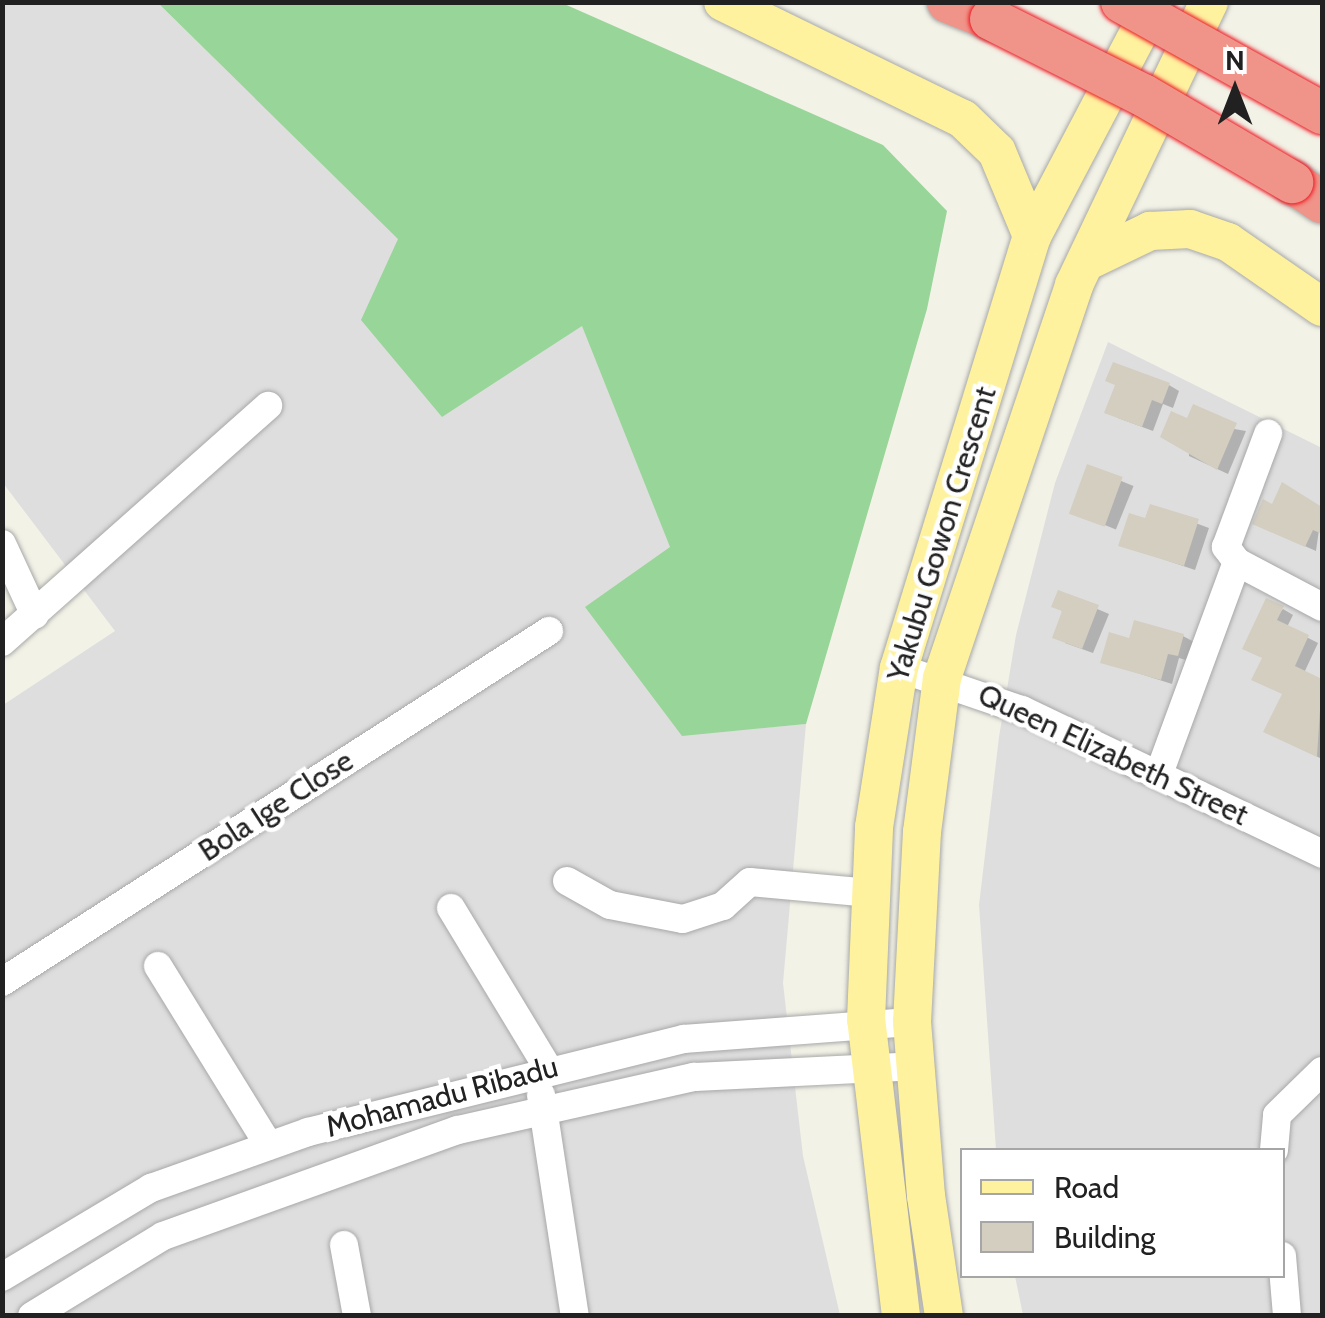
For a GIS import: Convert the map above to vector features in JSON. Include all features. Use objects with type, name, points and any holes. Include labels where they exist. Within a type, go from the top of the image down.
[{"type":"highway","points":[[948,2],[1143,95],[1307,192]]},
{"type":"highway","points":[[1122,2],[1322,113]]},
{"type":"main road","points":[[723,2],[809,38],[963,119],[997,152],[1032,236]]},
{"type":"main road","name":"Yakubu Gowon Crescent","points":[[902,1316],[866,1020],[870,893],[899,668],[1032,236],[1155,2]]},
{"type":"main road","name":"Yakubu Gowon Crescent","points":[[944,1316],[912,1022],[922,832],[942,678],[1041,373],[1209,2]]},
{"type":"main road","points":[[1090,260],[1150,231],[1190,229],[1228,242],[1322,307]]},
{"type":"street","points":[[2,642],[268,406]]},
{"type":"street","points":[[1268,434],[1226,547],[1237,562],[1322,607]]},
{"type":"street","points":[[2,544],[35,616]]},
{"type":"street","points":[[1160,771],[1237,562]]},
{"type":"street","name":"Bola Ige Close","points":[[2,982],[549,631]]},
{"type":"street","name":"Queen Elizabeth Street","points":[[899,668],[942,678],[1160,771],[1322,854]]},
{"type":"street","points":[[568,881],[610,905],[683,919],[723,906],[750,882],[870,893]]},
{"type":"street","points":[[451,908],[542,1070],[544,1109],[574,1316]]},
{"type":"street","points":[[158,966],[270,1146]]},
{"type":"street","name":"Mohamadu Ribadu","points":[[2,1277],[151,1188],[270,1146],[542,1070],[684,1038],[866,1020],[912,1022]]},
{"type":"street","name":"Mohamadu Ribadu","points":[[32,1316],[163,1236],[458,1130],[694,1077],[915,1066]]},
{"type":"street","points":[[1274,1148],[1277,1115],[1322,1071]]},
{"type":"street","points":[[344,1245],[358,1316]]},
{"type":"street","points":[[1284,1278],[1288,1316]]},
{"type":"shaded area","points":[[3,3],[158,3],[399,239],[582,325],[671,548],[586,607],[682,735],[806,724],[783,983],[803,1156],[840,1315],[3,1315],[3,705],[115,631],[3,483]]},
{"type":"shaded area","points":[[1108,342],[1322,448],[1322,1315],[1023,1315],[1015,1278],[1285,1278],[1285,1148],[996,1148],[979,905],[1016,635],[1055,483]]},
{"type":"green space","points":[[158,3],[562,3],[883,145],[947,211],[927,309],[806,724],[682,736],[585,607],[670,547],[582,326],[442,417],[361,320],[398,239]]},
{"type":"building","points":[[1113,362],[1170,383],[1162,404],[1152,400],[1142,427],[1104,413],[1115,385],[1105,381]]},
{"type":"building","points":[[1193,404],[1237,423],[1217,470],[1160,437],[1171,411],[1187,418]]},
{"type":"building","points":[[1087,464],[1123,477],[1105,527],[1069,514]]},
{"type":"building","points":[[1282,482],[1322,507],[1322,534],[1313,530],[1305,547],[1252,524],[1263,499],[1272,504]]},
{"type":"building","points":[[1150,504],[1199,519],[1184,566],[1118,546],[1129,513],[1145,518]]},
{"type":"building","points":[[1058,590],[1099,605],[1082,649],[1052,638],[1062,611],[1051,607]]},
{"type":"building","points":[[1266,598],[1284,606],[1277,620],[1309,635],[1295,666],[1322,679],[1317,757],[1263,732],[1282,694],[1251,680],[1262,658],[1242,649]]},
{"type":"building","points":[[1134,620],[1184,634],[1178,656],[1168,654],[1161,680],[1100,663],[1109,632],[1129,638]]}]
